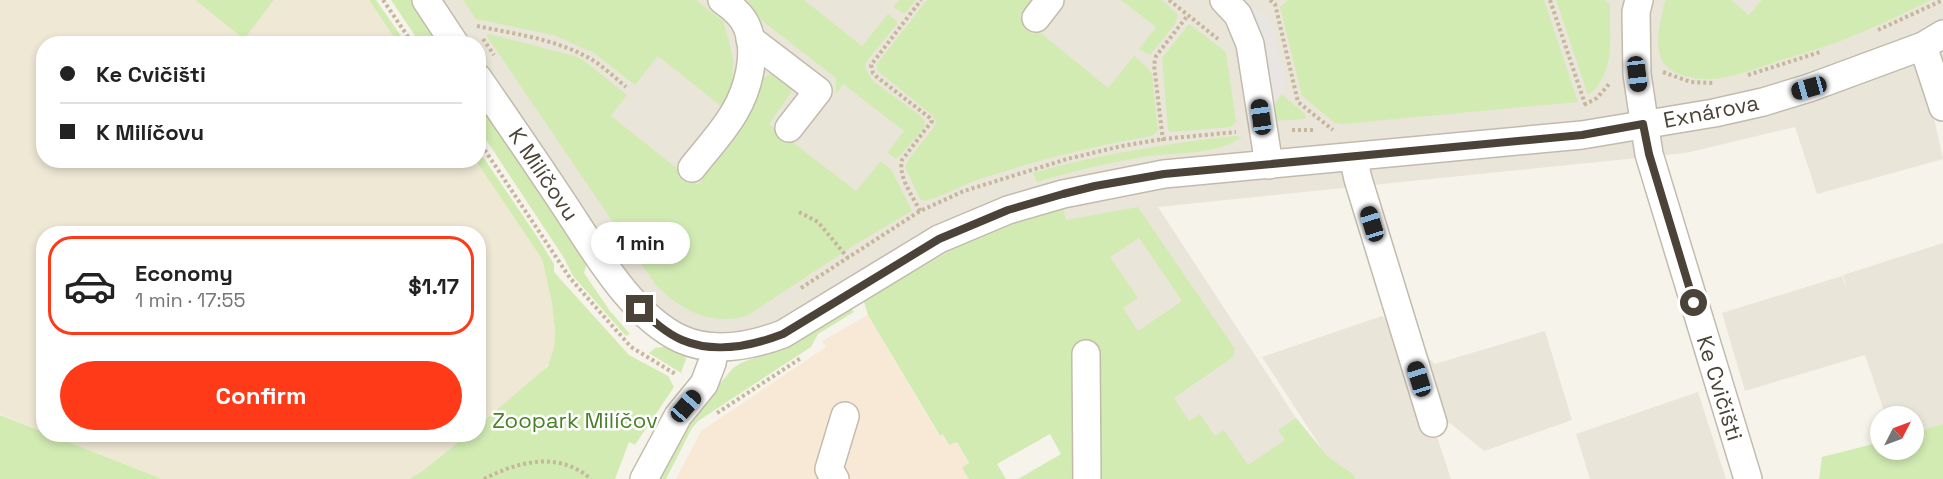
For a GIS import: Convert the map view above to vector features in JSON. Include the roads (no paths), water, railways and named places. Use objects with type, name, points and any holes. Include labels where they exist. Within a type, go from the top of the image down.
[{"type":"street","points":[[426,0],[464,34]]},
{"type":"street","points":[[692,168],[737,107],[751,63],[747,26],[741,17],[722,0]]},
{"type":"street","points":[[1224,0],[1238,15],[1250,44],[1269,165]]},
{"type":"street","name":"Ke Cvičišti","points":[[1639,0],[1636,12],[1636,46],[1643,124],[1654,171],[1748,479]]},
{"type":"street","points":[[750,39],[818,91],[789,128]]},
{"type":"street","points":[[1933,40],[1943,107]]},
{"type":"street","name":"Exnárova","points":[[716,346],[741,346],[763,342],[783,334],[939,239],[1008,210],[1074,191],[1164,174],[1582,135],[1714,113],[1763,102],[1820,85],[1933,40]]},
{"type":"street","name":"K Milíčovu","points":[[486,90],[626,294],[640,309],[672,335],[694,343],[716,346]]},
{"type":"street","points":[[1353,157],[1433,423]]},
{"type":"street","points":[[644,479],[678,416],[704,384],[716,346]]},
{"type":"street","points":[[1086,354],[1087,479]]},
{"type":"street","points":[[836,479],[829,469],[845,416]]},
{"type":"park label","name":"Zoopark Milíčov","points":[[575,420]]}]
